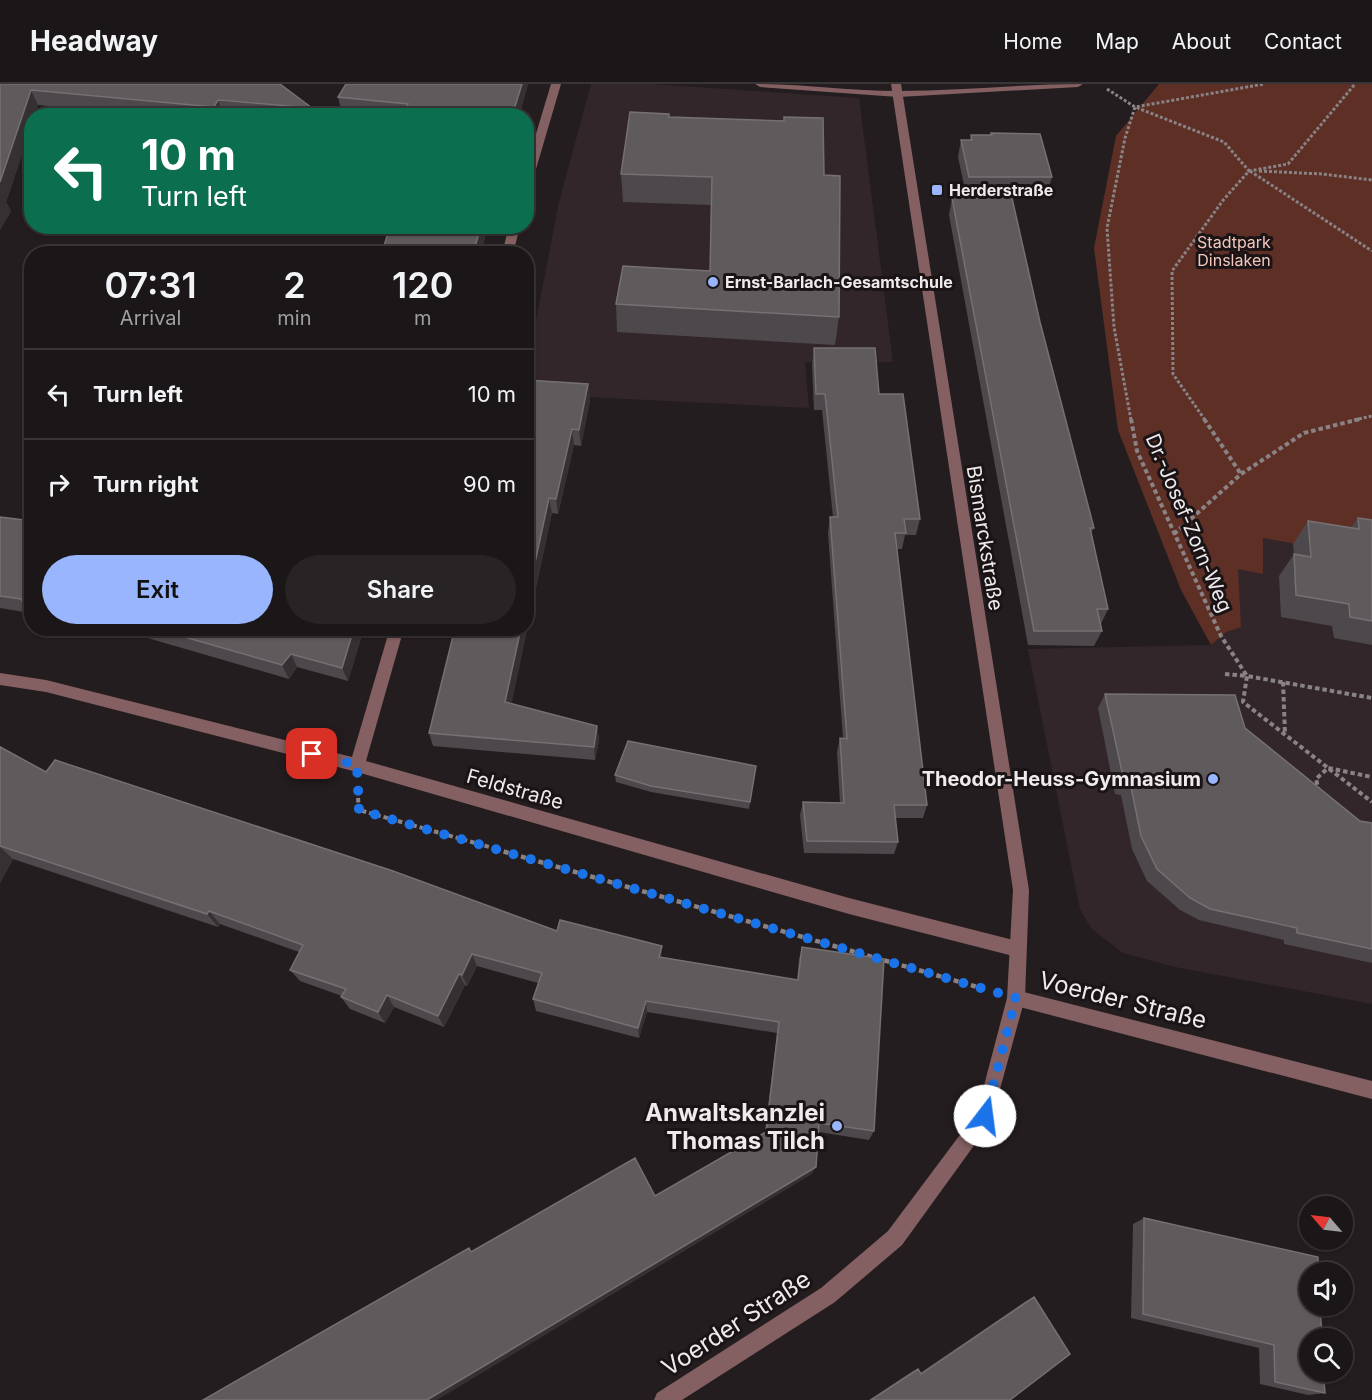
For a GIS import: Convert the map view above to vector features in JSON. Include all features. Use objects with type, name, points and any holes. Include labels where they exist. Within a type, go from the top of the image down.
[{"type":"street","points":[[534,159],[556,84]]},
{"type":"street","points":[[760,84],[897,89],[1078,84]]},
{"type":"street","name":"Bismarckstraße","points":[[897,89],[1021,890],[1016,998]]},
{"type":"street","points":[[357,765],[395,636]]},
{"type":"street","name":"Feldstraße","points":[[0,679],[46,686],[357,765],[849,906],[1017,949]]},
{"type":"street","name":"Voerder Straße","points":[[664,1400],[828,1295],[895,1238],[985,1116],[1016,998],[1372,1090]]},
{"type":"path","points":[[1099,84],[1135,108],[1224,142],[1249,171],[1372,252]]},
{"type":"path","points":[[1135,108],[1264,84]]},
{"type":"path","points":[[1241,474],[1173,374],[1172,271],[1224,199],[1249,171],[1288,164],[1355,84]]},
{"type":"path","name":"Dr.-Josef-Zorn-Weg","points":[[1135,108],[1125,138],[1107,228],[1114,327],[1137,451],[1221,636],[1247,676]]},
{"type":"path","points":[[1249,171],[1322,174],[1372,180]]},
{"type":"path","points":[[1174,534],[1241,474],[1304,433],[1372,416]]},
{"type":"path","points":[[1225,674],[1372,698]]},
{"type":"path","points":[[1243,702],[1247,676]]},
{"type":"path","points":[[1283,682],[1285,734]]},
{"type":"path","points":[[1233,702],[1243,702],[1372,802]]},
{"type":"path","points":[[357,765],[359,810],[1016,998]]},
{"type":"path","points":[[1329,768],[1372,777]]},
{"type":"path","points":[[1315,799],[1320,794],[1316,779],[1329,768]]},
{"type":"shaded area","name":"Ernst-Barlach-Gesamtschule","points":[[591,84],[651,84],[859,98],[893,362],[805,362],[809,408],[534,394],[534,331],[559,202]]},
{"type":"shaded area","name":"Theodor-Heuss-Gymnasium","points":[[1263,538],[1372,545],[1372,1004],[1175,967],[1123,953],[1091,928],[1080,909],[1028,649],[1211,645],[1226,632],[1238,569]]},
{"type":"green space","name":"Stadtpark Dinslaken","points":[[1159,84],[1372,84],[1372,545],[1343,552],[1263,538],[1263,574],[1238,569],[1241,627],[1226,632],[1211,645],[1181,590],[1118,430],[1094,248],[1116,136]]},
{"type":"building","points":[[0,84],[280,84],[312,108],[218,100],[214,107],[31,90],[0,182]]},
{"type":"building","points":[[346,84],[522,84],[514,108],[406,108],[408,104],[338,97]]},
{"type":"building","points":[[630,112],[669,114],[669,117],[784,121],[784,117],[823,118],[824,175],[840,176],[839,317],[616,304],[623,266],[710,271],[712,177],[621,174]]},
{"type":"building","points":[[991,133],[1040,134],[1052,177],[969,177],[961,140],[972,140],[971,135],[992,135]]},
{"type":"building","points":[[952,198],[1012,198],[1040,322],[1094,528],[1090,528],[1108,609],[1097,609],[1102,631],[1034,631]]},
{"type":"building","points":[[388,234],[479,234],[475,246],[384,246]]},
{"type":"building","points":[[814,348],[875,348],[879,394],[903,394],[920,519],[904,519],[906,533],[895,533],[927,805],[894,805],[898,842],[807,841],[803,802],[844,803],[840,738],[847,739],[830,517],[838,517],[825,394],[816,394]]},
{"type":"building","points":[[534,381],[588,384],[579,430],[572,429],[556,499],[549,498],[534,567]]},
{"type":"building","points":[[0,517],[24,520],[24,604],[21,599],[0,596]]},
{"type":"building","points":[[1358,518],[1372,520],[1372,621],[1350,617],[1349,604],[1296,595],[1294,554],[1311,557],[1308,521],[1359,529]]},
{"type":"building","points":[[181,636],[352,636],[342,668],[291,654],[282,665]]},
{"type":"building","points":[[453,636],[519,636],[505,702],[597,726],[594,747],[429,733]]},
{"type":"building","points":[[1105,694],[1235,695],[1245,728],[1360,821],[1372,823],[1372,949],[1297,933],[1297,928],[1210,909],[1190,898],[1157,869],[1141,836],[1130,782],[1124,781]]},
{"type":"building","points":[[628,741],[756,766],[750,802],[651,786],[615,775]]},
{"type":"building","points":[[0,747],[46,772],[55,760],[393,871],[557,931],[560,920],[662,946],[659,957],[798,980],[802,947],[884,959],[874,1131],[819,1123],[816,1167],[427,1400],[203,1400],[469,1248],[471,1252],[635,1158],[655,1196],[766,1132],[779,1022],[646,1001],[638,1028],[533,999],[542,973],[472,954],[438,1016],[387,995],[378,1012],[341,997],[346,989],[290,970],[303,945],[209,911],[207,914],[0,846]]},
{"type":"building","points":[[1144,1218],[1318,1257],[1318,1262],[1299,1262],[1299,1316],[1321,1316],[1321,1328],[1299,1328],[1299,1382],[1324,1382],[1325,1393],[1275,1382],[1274,1345],[1143,1314]]},
{"type":"building","points":[[1034,1297],[1070,1354],[1010,1400],[871,1400],[918,1369],[921,1374]]},
{"type":"place","name":"Herderstraße","points":[[937,190]]},
{"type":"place","name":"Ernst-Barlach-Gesamtschule","points":[[713,282]]},
{"type":"place","name":"Theodor-Heuss-Gymnasium","points":[[1213,779]]},
{"type":"place","name":"Anwaltskanzlei Thomas Tilch","points":[[837,1126]]},
{"type":"route","points":[[312,754],[357,765],[359,810],[1016,998],[985,1116]]}]
